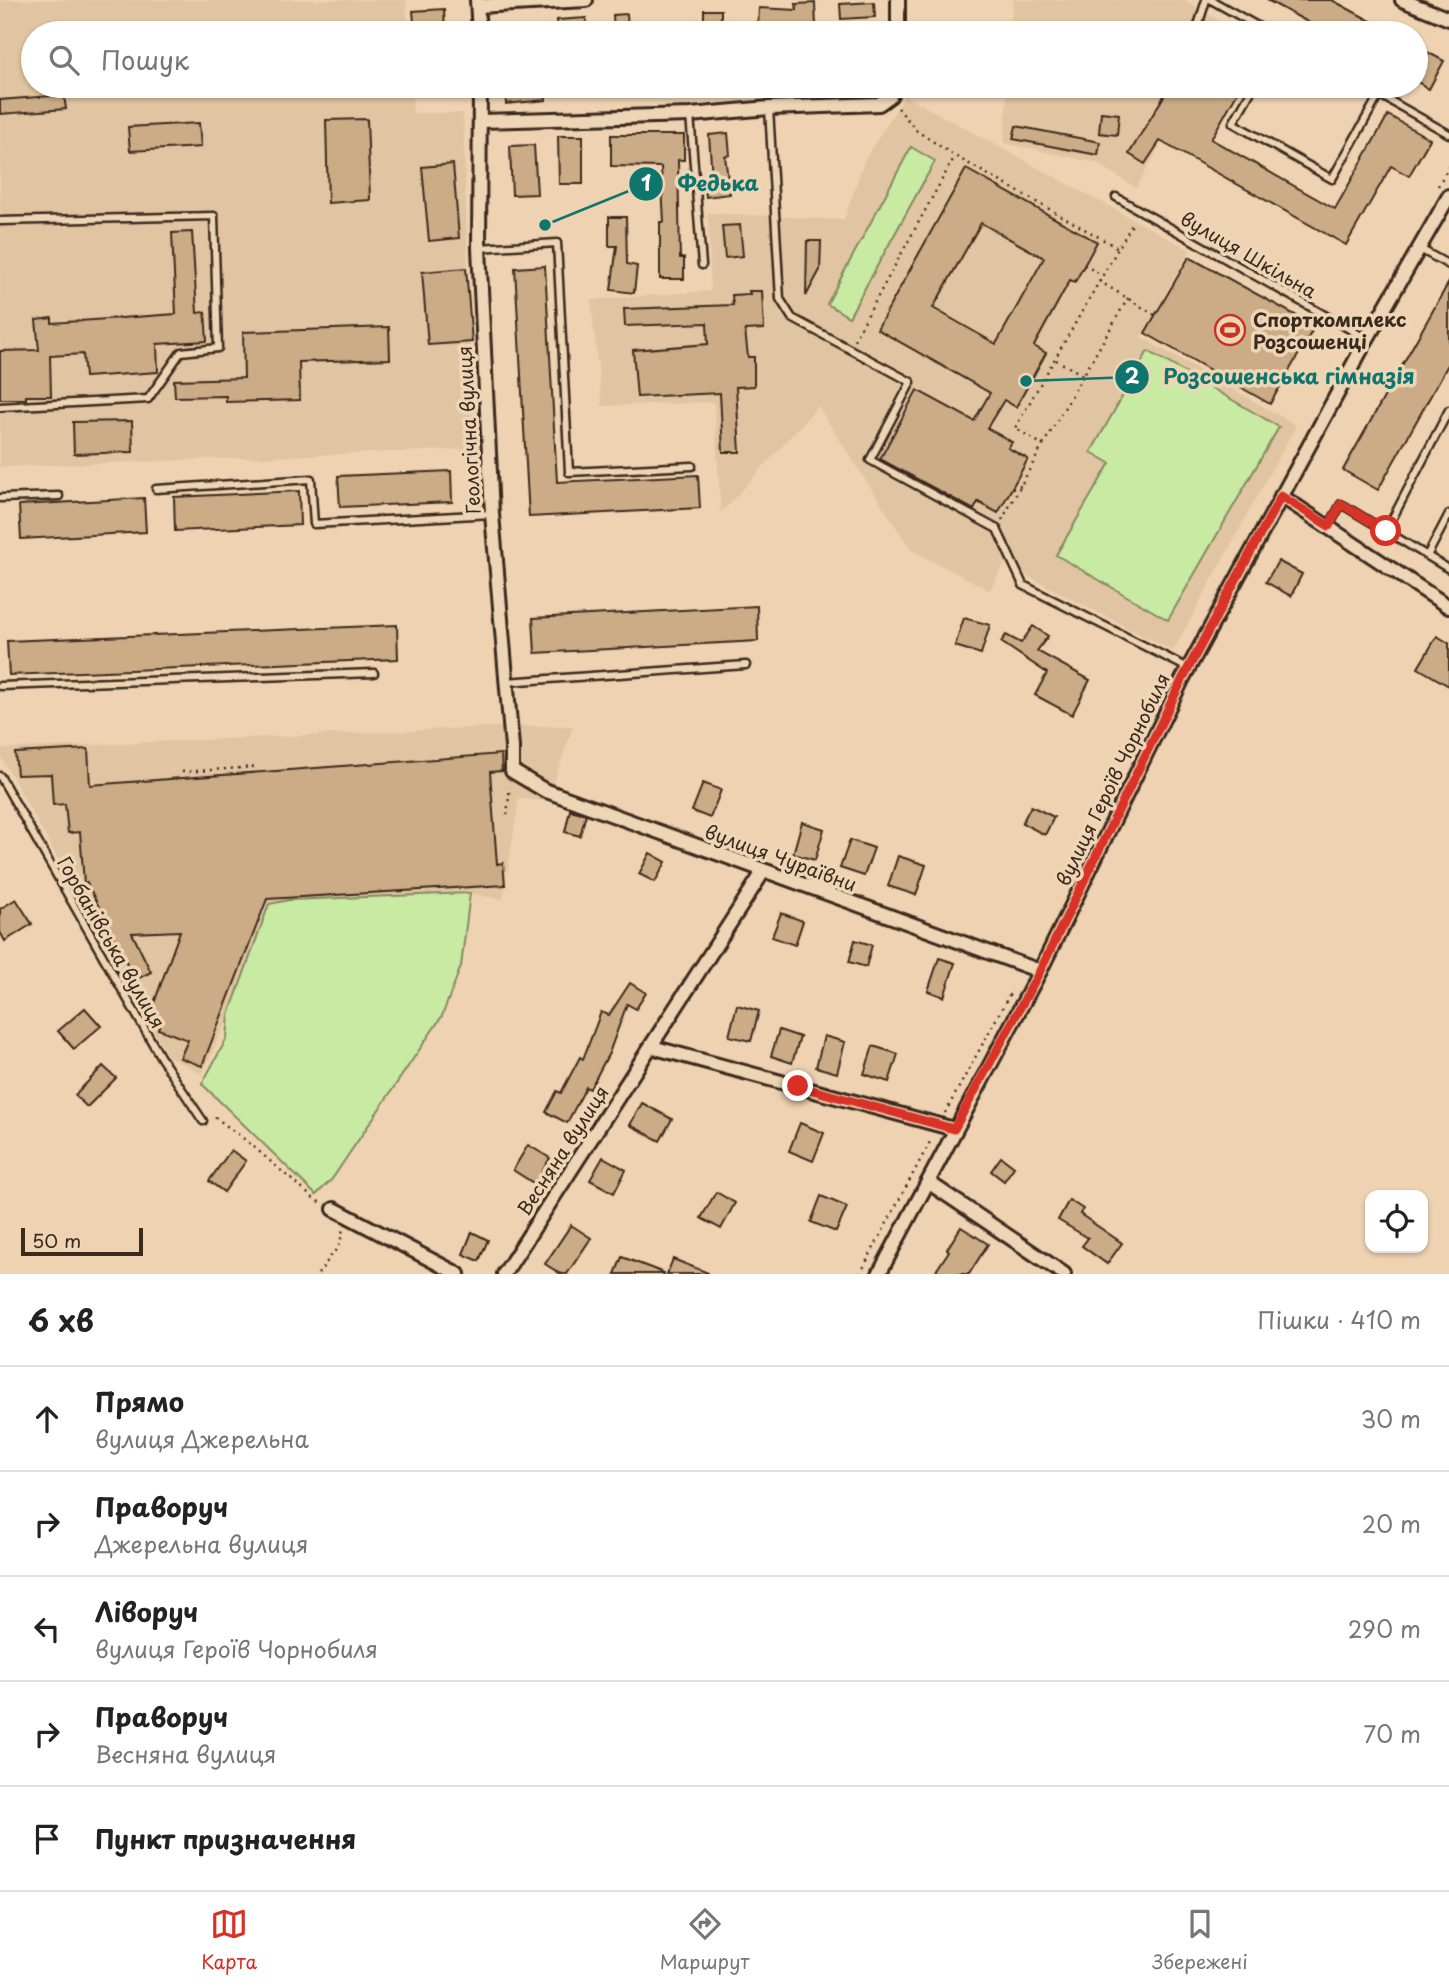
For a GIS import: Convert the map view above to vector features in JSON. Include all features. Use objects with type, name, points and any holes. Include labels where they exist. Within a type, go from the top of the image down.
[{"type":"street","points":[[478,21],[477,3],[586,0]]},
{"type":"street","points":[[898,0],[898,21]]},
{"type":"street","points":[[1402,0],[1449,19]]},
{"type":"street","name":"Геологічна вулиця","points":[[480,98],[479,248],[492,514],[512,771]]},
{"type":"street","points":[[481,121],[690,115],[769,108],[867,105],[879,104],[885,98]]},
{"type":"street","name":"вулиця Героїв Чорнобиля","points":[[879,1274],[1040,971],[1188,668],[1367,339],[1449,196]]},
{"type":"street","points":[[1281,496],[1448,602]]},
{"type":"street","name":"вулиця Чураївни","points":[[512,771],[544,790],[1040,971]]},
{"type":"street","name":"Весняна вулиця","points":[[504,1274],[763,872]]},
{"type":"street","points":[[652,1047],[954,1129]]},
{"type":"street","points":[[928,1182],[1064,1274]]},
{"type":"street","points":[[340,1212],[457,1274]]},
{"type":"lane","points":[[1200,21],[1209,0],[1248,21]]},
{"type":"lane","points":[[1247,98],[1233,123],[1332,179],[1377,98]]},
{"type":"lane","points":[[1384,98],[1449,134]]},
{"type":"lane","points":[[769,108],[780,299],[792,318],[911,382],[870,460],[997,529],[1023,585],[1188,668]]},
{"type":"lane","points":[[690,115],[702,265]]},
{"type":"lane","name":"вулиця Шкільна","points":[[1116,197],[1367,339]]},
{"type":"lane","points":[[0,222],[214,216],[218,348],[181,352],[148,399],[0,407]]},
{"type":"lane","points":[[479,248],[557,243],[569,472],[692,466]]},
{"type":"lane","points":[[1420,249],[1449,265]]},
{"type":"lane","points":[[1386,531],[1449,410]]},
{"type":"lane","points":[[156,489],[311,479],[314,524],[492,514]]},
{"type":"lane","points":[[0,498],[59,496]]},
{"type":"lane","points":[[1329,526],[1341,504],[1449,569]]},
{"type":"lane","points":[[1427,556],[1449,514]]},
{"type":"lane","points":[[506,682],[746,665]]},
{"type":"lane","points":[[0,686],[374,673]]},
{"type":"lane","name":"Горбанівська вулиця","points":[[0,776],[161,1058],[203,1121]]},
{"type":"path","points":[[897,98],[917,131],[955,156],[1118,248]]},
{"type":"path","points":[[849,349],[955,156]]},
{"type":"path","points":[[1043,444],[1015,428],[1134,222]]},
{"type":"path","points":[[1084,265],[1102,275]]},
{"type":"path","points":[[1099,281],[1155,315]]},
{"type":"path","points":[[997,529],[1128,298]]},
{"type":"path","points":[[1054,359],[1083,375]]},
{"type":"path","points":[[1012,488],[1021,486]]},
{"type":"path","points":[[182,772],[255,767]]},
{"type":"path","points":[[507,815],[512,771]]},
{"type":"path","points":[[207,1112],[248,1142],[314,1199],[340,1212],[340,1244],[318,1274]]},
{"type":"shaded area","points":[[0,0],[406,0],[407,21],[21,21],[21,98],[412,98],[413,113],[463,113],[473,449],[0,467]]},
{"type":"shaded area","points":[[1013,0],[1185,0],[1219,21],[1012,21]]},
{"type":"shaded area","points":[[904,98],[909,98],[1190,250],[1141,337],[1296,425],[1173,651],[1004,564],[990,590],[911,550],[818,406],[721,513],[714,402],[602,406],[591,300],[711,291],[708,213],[844,220],[865,159]]},
{"type":"shaded area","points":[[1007,98],[1187,98],[1136,188],[1097,163],[1004,143]]},
{"type":"shaded area","points":[[517,726],[573,726],[553,785],[544,801],[519,798],[503,900],[470,893],[269,904],[229,1015],[202,1074],[168,1056],[0,755],[0,749]]},
{"type":"green space","points":[[911,147],[935,161],[849,317],[827,304]]},
{"type":"green space","points":[[1148,351],[1279,427],[1168,620],[1056,555],[1110,463],[1091,452]]},
{"type":"green space","points":[[470,893],[461,966],[442,1016],[332,1179],[316,1195],[202,1084],[227,1038],[229,1015],[269,904],[289,900]]},
{"type":"building","points":[[1267,0],[1332,0],[1371,21],[1306,21]]},
{"type":"building","points":[[874,2],[875,17],[841,19],[840,4]]},
{"type":"building","points":[[815,3],[816,21],[758,21],[759,8],[797,10],[796,4]]},
{"type":"building","points":[[444,9],[444,21],[414,21],[413,11]]},
{"type":"building","points":[[704,10],[721,10],[721,21],[704,21]]},
{"type":"building","points":[[627,14],[627,21],[613,21],[613,15]]},
{"type":"building","points":[[586,18],[586,21],[557,21]]},
{"type":"building","points":[[1428,52],[1444,61],[1428,88]]},
{"type":"building","points":[[64,98],[66,109],[0,114],[0,100]]},
{"type":"building","points":[[506,98],[546,98],[546,100],[506,104]]},
{"type":"building","points":[[1163,98],[1234,98],[1211,139],[1335,209],[1388,115],[1430,139],[1409,176],[1391,166],[1346,245],[1160,141],[1145,164],[1129,154]]},
{"type":"building","points":[[1101,112],[1119,114],[1117,135],[1099,133]]},
{"type":"building","points":[[367,119],[370,200],[328,203],[326,120]]},
{"type":"building","points":[[199,123],[201,147],[130,151],[128,127]]},
{"type":"building","points":[[1016,126],[1100,142],[1098,155],[1013,139]]},
{"type":"building","points":[[728,133],[730,155],[725,156],[730,194],[706,197],[704,179],[712,178],[709,135]]},
{"type":"building","points":[[611,135],[684,135],[684,160],[678,160],[680,258],[684,258],[684,279],[660,279],[660,222],[664,222],[661,167],[611,166]]},
{"type":"building","points":[[558,136],[583,136],[583,184],[559,184]]},
{"type":"building","points":[[534,145],[537,194],[512,195],[510,146]]},
{"type":"building","points":[[453,164],[459,238],[429,241],[422,167]]},
{"type":"building","points":[[966,169],[1097,242],[1075,282],[1070,280],[1034,346],[1046,353],[1016,407],[1004,400],[987,428],[1012,442],[1008,448],[1028,459],[998,513],[978,502],[974,510],[880,459],[917,390],[974,421],[990,393],[877,329]],"holes":[[[981,223],[1044,258],[996,344],[933,308]]]},
{"type":"building","points":[[609,217],[626,217],[627,264],[637,266],[634,293],[611,290],[617,246],[609,246]]},
{"type":"building","points":[[740,225],[743,256],[725,258],[722,226]]},
{"type":"building","points":[[192,232],[197,313],[205,312],[207,341],[157,344],[158,372],[85,377],[83,354],[50,356],[51,396],[0,399],[0,351],[39,350],[36,320],[52,318],[52,323],[176,314],[172,233]]},
{"type":"building","points":[[807,241],[821,241],[820,270],[806,296]]},
{"type":"building","name":"Спорткомплекс Розсошенці","points":[[1189,257],[1315,326],[1270,404],[1145,333]]},
{"type":"building","points":[[545,266],[557,482],[698,475],[700,508],[529,517],[515,268]]},
{"type":"building","points":[[466,268],[472,342],[428,345],[422,272]]},
{"type":"building","points":[[1449,282],[1449,363],[1378,490],[1343,470]]},
{"type":"building","points":[[749,291],[762,291],[764,329],[745,330],[748,357],[754,357],[754,386],[736,387],[740,452],[723,452],[720,393],[637,397],[633,350],[708,344],[707,323],[625,326],[624,309],[733,305],[732,295],[750,294]]},
{"type":"building","points":[[389,327],[390,359],[299,362],[300,400],[226,402],[226,396],[175,397],[174,380],[244,378],[243,332]]},
{"type":"building","points":[[132,421],[133,452],[74,454],[73,422]]},
{"type":"building","points":[[451,471],[452,502],[340,507],[338,476]]},
{"type":"building","points":[[299,491],[300,525],[175,531],[174,497]]},
{"type":"building","points":[[144,498],[146,532],[21,539],[19,505]]},
{"type":"building","points":[[1278,561],[1302,574],[1291,596],[1266,582]]},
{"type":"building","points":[[757,606],[758,641],[535,653],[533,618]]},
{"type":"building","points":[[964,618],[990,625],[981,654],[955,646]]},
{"type":"building","points":[[397,625],[398,659],[9,675],[7,641]]},
{"type":"building","points":[[1033,626],[1048,636],[1037,651],[1090,680],[1072,715],[1035,695],[1047,673],[1001,642],[1006,635],[1021,643]]},
{"type":"building","points":[[1437,636],[1449,643],[1449,686],[1418,668]]},
{"type":"building","points":[[88,749],[90,785],[501,754],[502,771],[490,772],[497,864],[503,863],[505,885],[267,899],[202,1066],[180,1058],[188,1040],[158,1029],[161,1021],[149,1017],[180,931],[132,933],[151,972],[135,980],[87,883],[84,883],[80,832],[68,833],[65,804],[53,805],[51,774],[17,775],[15,753]]},
{"type":"building","points":[[703,783],[721,790],[710,818],[692,811]]},
{"type":"building","points":[[1031,806],[1054,817],[1045,835],[1022,823]]},
{"type":"building","points":[[570,810],[586,814],[580,836],[565,832]]},
{"type":"building","points":[[802,822],[824,829],[815,860],[793,854]]},
{"type":"building","points":[[850,840],[874,848],[864,876],[840,868]]},
{"type":"building","points":[[650,853],[666,862],[655,882],[639,874]]},
{"type":"building","points":[[898,856],[926,865],[916,895],[888,886]]},
{"type":"building","points":[[16,899],[32,924],[5,941],[0,932],[0,909]]},
{"type":"building","points":[[781,913],[803,921],[795,945],[772,937]]},
{"type":"building","points":[[855,940],[872,945],[866,967],[849,962]]},
{"type":"building","points":[[939,958],[955,963],[944,997],[928,991]]},
{"type":"building","points":[[630,983],[646,993],[636,1009],[627,1004],[609,1053],[590,1089],[586,1087],[567,1123],[546,1112],[557,1091],[561,1093],[580,1057],[583,1059],[601,1012],[609,1015]]},
{"type":"building","points":[[737,1005],[759,1011],[751,1041],[729,1036]]},
{"type":"building","points":[[85,1008],[101,1026],[74,1049],[58,1031]]},
{"type":"building","points":[[779,1030],[800,1037],[792,1063],[771,1056]]},
{"type":"building","points":[[824,1036],[845,1042],[837,1073],[816,1067]]},
{"type":"building","points":[[873,1046],[898,1054],[889,1082],[864,1074]]},
{"type":"building","points":[[103,1066],[116,1078],[87,1107],[75,1095]]},
{"type":"building","points":[[642,1103],[672,1119],[660,1141],[630,1125]]},
{"type":"building","points":[[800,1123],[824,1133],[813,1161],[789,1151]]},
{"type":"building","points":[[528,1145],[550,1158],[535,1184],[513,1170]]},
{"type":"building","points":[[231,1150],[246,1161],[224,1192],[209,1181]]},
{"type":"building","points":[[603,1157],[626,1170],[614,1193],[590,1180]]},
{"type":"building","points":[[1001,1157],[1014,1167],[1004,1181],[991,1171]]},
{"type":"building","points":[[716,1192],[735,1203],[721,1229],[701,1218]]},
{"type":"building","points":[[821,1196],[847,1207],[836,1232],[811,1222]]},
{"type":"building","points":[[1069,1200],[1083,1209],[1080,1214],[1122,1243],[1107,1264],[1082,1246],[1088,1238],[1058,1220]]},
{"type":"building","points":[[571,1225],[591,1238],[567,1274],[561,1274],[545,1264]]},
{"type":"building","points":[[961,1227],[988,1244],[969,1274],[934,1274],[949,1251],[947,1249]]},
{"type":"building","points":[[472,1232],[488,1240],[479,1261],[463,1254]]},
{"type":"building","points":[[622,1257],[664,1273],[664,1274],[615,1274]]},
{"type":"building","points":[[673,1259],[708,1273],[708,1274],[667,1274]]},
{"type":"place","name":"Федька","points":[[545,225]]},
{"type":"place","name":"Спорткомплекс Розсошенці","points":[[1230,330]]},
{"type":"place","name":"Розсошенська гімназія","points":[[1026,381]]},
{"type":"route","points":[[798,1086],[954,1129],[1040,971],[1182,680],[1281,496],[1329,526],[1341,504],[1386,531]]}]
